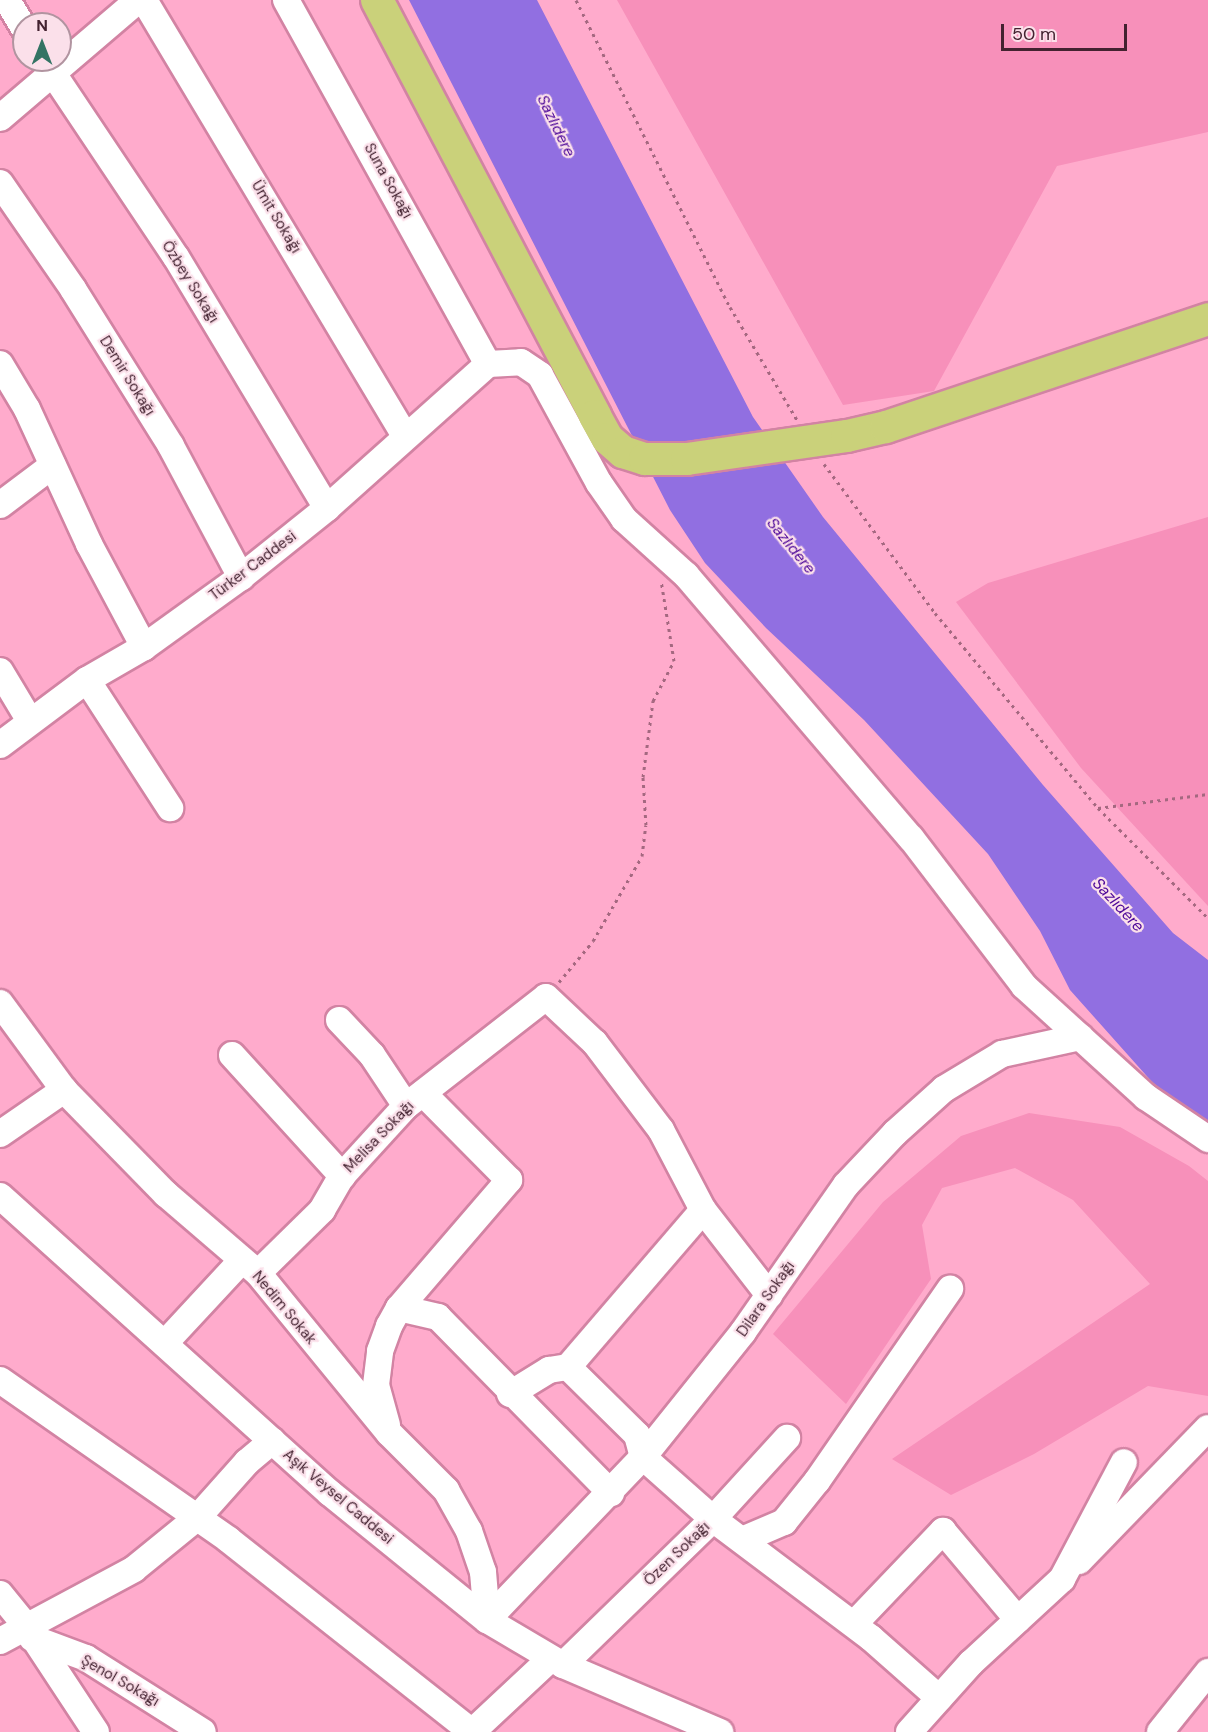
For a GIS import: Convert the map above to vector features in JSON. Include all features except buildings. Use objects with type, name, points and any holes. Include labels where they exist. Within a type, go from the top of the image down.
[{"type":"main road","points":[[377,0],[608,439],[623,452],[645,459],[695,458],[811,442],[886,427],[1208,319]]},
{"type":"street","points":[[72,49],[138,0]]},
{"type":"street","name":"Ümit Sokağı","points":[[144,0],[405,436]]},
{"type":"street","name":"Suna Sokağı","points":[[286,0],[488,364]]},
{"type":"street","points":[[0,118],[43,72]]},
{"type":"street","name":"Özbey Sokağı","points":[[51,72],[176,257],[327,508]]},
{"type":"street","name":"Demir Sokağı","points":[[0,183],[73,289],[171,446],[241,577]]},
{"type":"street","points":[[488,364],[521,362],[540,375],[599,483],[624,519],[686,575],[903,830],[1024,986],[1146,1097],[1208,1139]]},
{"type":"street","points":[[0,364],[27,409],[144,647]]},
{"type":"street","name":"Türker Caddesi","points":[[0,745],[87,680],[144,647],[241,577],[327,508],[488,364]]},
{"type":"street","points":[[0,505],[53,465]]},
{"type":"street","points":[[0,671],[30,721]]},
{"type":"street","points":[[87,680],[170,808]]},
{"type":"street","points":[[546,997],[595,1043],[662,1130],[702,1210],[769,1295]]},
{"type":"street","name":"Melisa Sokağı","points":[[165,1343],[250,1267],[322,1210],[342,1176],[415,1100],[546,997]]},
{"type":"street","name":"Nedim Sokak","points":[[0,1003],[64,1090],[166,1194],[250,1267],[389,1433],[446,1490],[469,1531],[483,1572],[487,1620]]},
{"type":"street","points":[[339,1020],[415,1100],[509,1180],[399,1308],[380,1351],[376,1385],[389,1433]]},
{"type":"street","name":"Dilara Sokağı","points":[[487,1620],[643,1457],[769,1295],[846,1185],[944,1089],[1002,1054],[1080,1037]]},
{"type":"street","points":[[232,1055],[342,1176]]},
{"type":"street","points":[[0,1134],[64,1090]]},
{"type":"street","name":"Aşık Veysel Caddesi","points":[[0,1196],[330,1493],[487,1620],[556,1662],[720,1732]]},
{"type":"street","points":[[510,1394],[549,1370],[568,1367],[702,1210]]},
{"type":"street","points":[[742,1539],[784,1522],[818,1481],[950,1289]]},
{"type":"street","points":[[399,1308],[438,1317],[510,1394],[611,1493]]},
{"type":"street","points":[[568,1367],[637,1435],[643,1457],[713,1519],[854,1624],[939,1698]]},
{"type":"street","points":[[0,1380],[198,1517],[367,1645],[472,1732]]},
{"type":"street","points":[[909,1732],[939,1698],[1062,1579],[1208,1428]]},
{"type":"street","name":"Özen Sokağı","points":[[472,1732],[556,1662],[713,1519],[787,1438]]},
{"type":"street","points":[[0,1641],[29,1632],[134,1569],[198,1517],[247,1462],[272,1441]]},
{"type":"street","points":[[1062,1579],[1125,1462]]},
{"type":"street","points":[[854,1624],[943,1531],[1018,1620]]},
{"type":"street","points":[[0,1594],[29,1632],[96,1732]]},
{"type":"street","name":"Şenol Sokağı","points":[[29,1632],[86,1658],[203,1732]]},
{"type":"street","points":[[1160,1732],[1208,1672]]},
{"type":"path","points":[[576,0],[730,307],[811,442],[935,613],[1098,808],[1208,918]]},
{"type":"path","points":[[546,997],[592,941],[642,856],[646,825],[643,777],[653,701],[674,661],[657,550]]},
{"type":"path","points":[[1098,808],[1208,794]]},
{"type":"shaded area","points":[[617,0],[1208,0],[1208,132],[1057,166],[934,391],[843,405]]},
{"type":"shaded area","points":[[1208,517],[1208,906],[1081,768],[956,602],[988,583]]},
{"type":"shaded area","points":[[1029,1113],[1120,1127],[1189,1166],[1208,1181],[1208,1396],[1148,1386],[1034,1454],[951,1495],[892,1459],[1150,1284],[1073,1200],[1015,1168],[942,1188],[922,1225],[931,1279],[846,1404],[773,1334],[883,1202],[961,1136]]},
{"type":"water","name":"Sazlıdere","points":[[409,0],[537,0],[753,417],[823,517],[1043,785],[1173,933],[1208,960],[1208,1131],[1161,1092],[1070,990],[1040,931],[988,854],[864,720],[766,628],[705,563],[670,510]]}]
